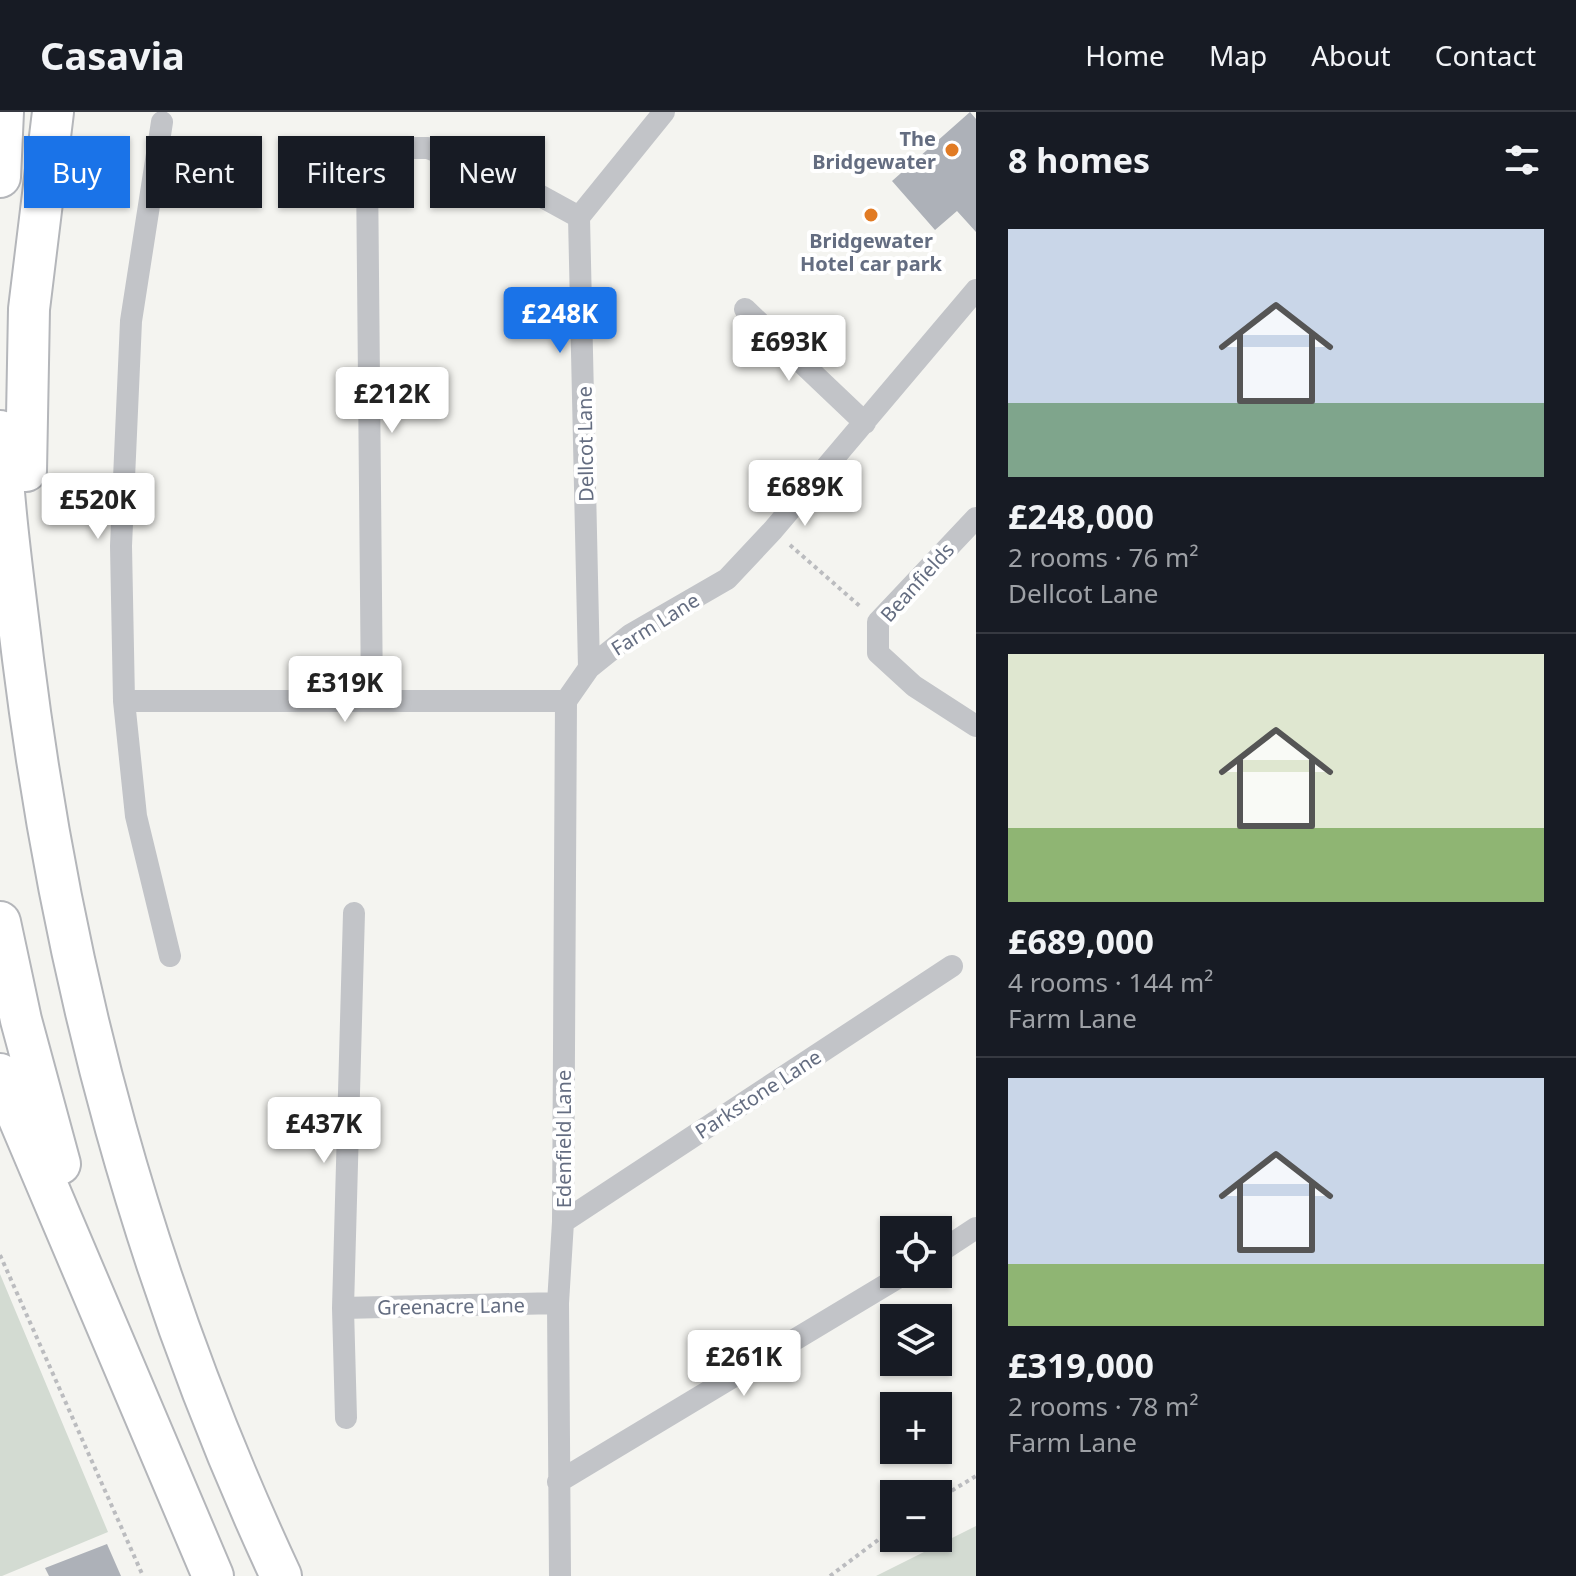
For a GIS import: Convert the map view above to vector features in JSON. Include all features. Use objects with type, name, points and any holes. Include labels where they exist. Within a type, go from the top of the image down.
[{"type":"highway","points":[[0,177],[3,112]]},
{"type":"highway","points":[[22,651],[29,309],[53,112]]},
{"type":"highway","points":[[0,431],[4,507],[34,746],[65,925],[88,1031],[141,1221],[208,1413],[281,1576]]},
{"type":"highway","points":[[0,922],[51,1134],[86,1251],[139,1403]]},
{"type":"highway","points":[[0,1074],[213,1576]]},
{"type":"street","points":[[372,701],[367,168],[382,148],[428,148],[517,183],[579,217],[664,112]]},
{"type":"street","points":[[162,122],[131,321],[121,546],[124,701],[136,816],[170,956]]},
{"type":"street","name":"Dellcot Lane","points":[[579,217],[589,668]]},
{"type":"street","name":"Farm Lane","points":[[566,701],[589,668],[630,635],[727,579],[773,530],[976,290]]},
{"type":"street","points":[[745,309],[865,423]]},
{"type":"street","name":"Beanfields","points":[[976,518],[878,622],[878,653],[914,686],[976,726]]},
{"type":"street","points":[[124,701],[566,701]]},
{"type":"street","name":"Edenfield Lane","points":[[560,1576],[558,1303],[563,1222],[566,701]]},
{"type":"street","points":[[346,1418],[343,1308],[354,913]]},
{"type":"street","name":"Parkstone Lane","points":[[563,1222],[952,966]]},
{"type":"street","points":[[952,1244],[976,1228]]},
{"type":"street","points":[[558,1482],[881,1288]]},
{"type":"street","name":"Greenacre Lane","points":[[343,1308],[558,1303]]},
{"type":"path","points":[[773,530],[878,622]]},
{"type":"path","points":[[0,1255],[143,1576]]},
{"type":"path","points":[[952,1491],[976,1476]]},
{"type":"path","points":[[830,1576],[880,1538]]},
{"type":"shaded area","points":[[0,1274],[108,1532],[2,1576],[0,1576]]},
{"type":"shaded area","points":[[976,1526],[976,1576],[876,1576],[924,1552],[952,1552],[952,1538]]},
{"type":"building","name":"The Bridgewater","points":[[970,112],[976,119],[976,232],[957,211],[935,230],[892,181]]},
{"type":"building","points":[[107,1544],[121,1576],[49,1576],[45,1568]]},
{"type":"place","name":"The Bridgewater","points":[[952,150]]},
{"type":"place","name":"Bridgewater Hotel car park","points":[[871,215]]}]
